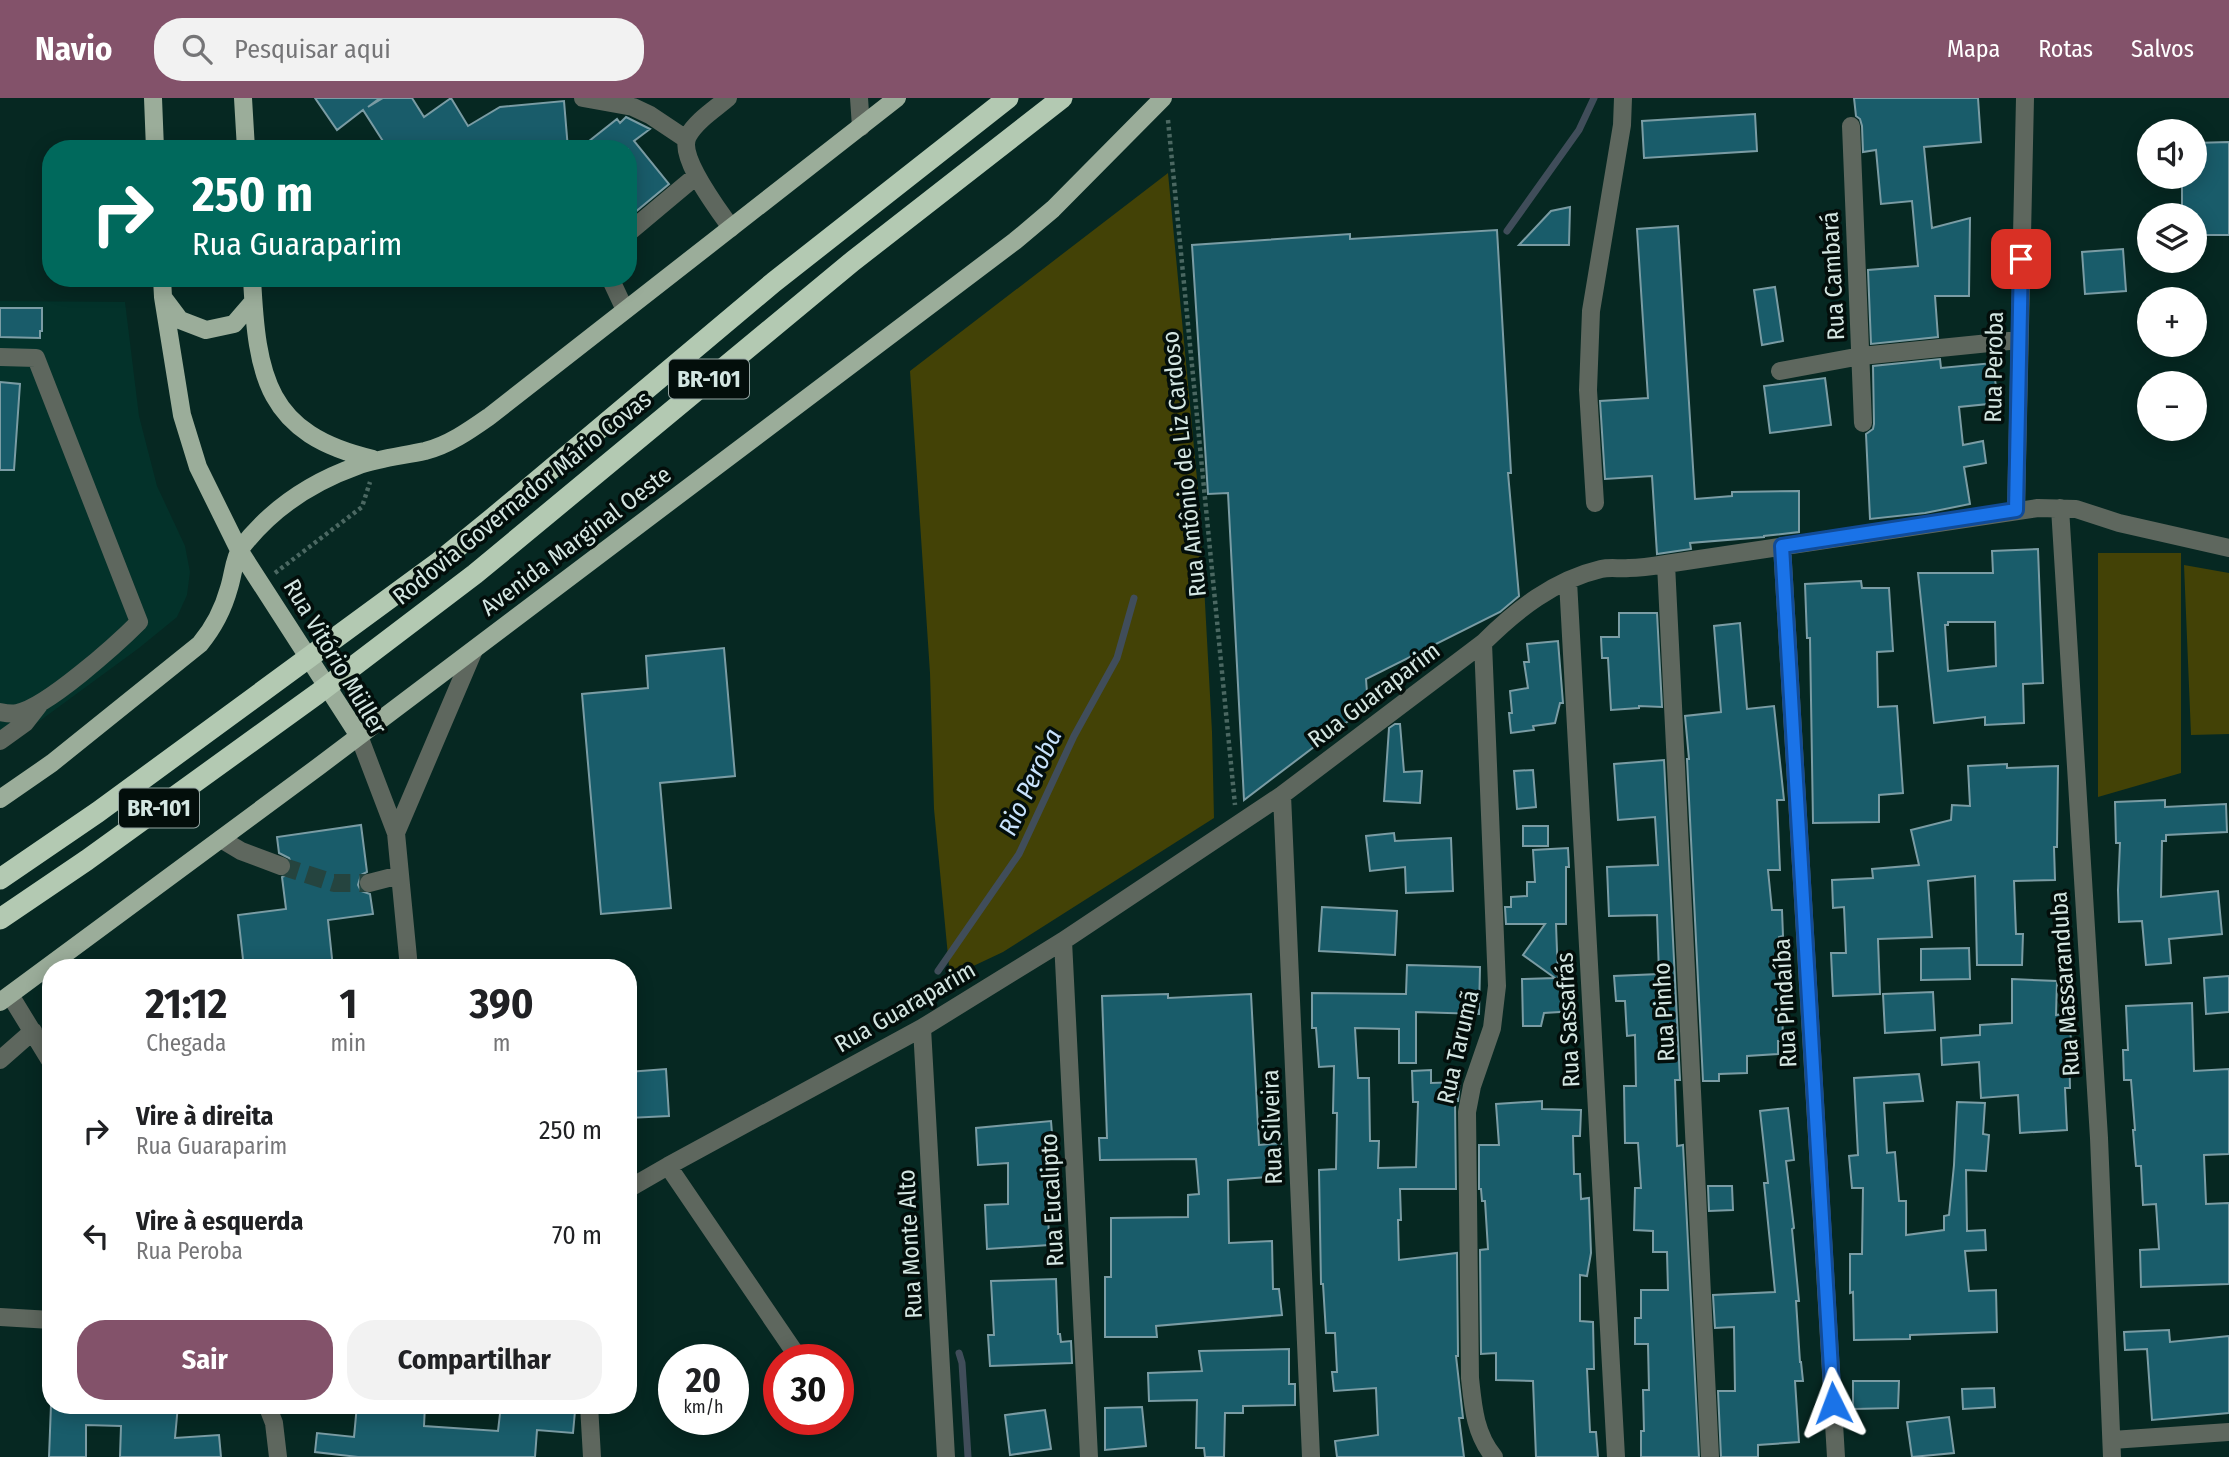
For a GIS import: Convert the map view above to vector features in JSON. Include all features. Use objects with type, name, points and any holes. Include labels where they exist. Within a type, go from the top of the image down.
[{"type":"highway","name":"Rodovia Governador Mário Covas","points":[[0,879],[98,812],[342,635],[482,527],[774,282],[1007,98]]},
{"type":"highway","name":"Rodovia Governador Mário Covas","points":[[0,919],[87,860],[317,694],[537,525],[853,261],[1062,98]]},
{"type":"main road","points":[[153,98],[155,140]]},
{"type":"main road","points":[[243,98],[245,140]]},
{"type":"main road","points":[[2,792],[52,763],[200,644],[212,630],[223,608],[239,550],[270,517],[301,492],[329,477],[376,460],[427,450],[460,437],[897,98]]},
{"type":"main road","name":"Avenida Marginal Oeste","points":[[58,959],[474,650],[1014,241],[1053,209],[1165,105]]},
{"type":"main road","name":"Rua Vitório Müller","points":[[162,287],[182,415],[198,467],[239,550],[359,736]]},
{"type":"main road","points":[[252,287],[257,348],[265,380],[284,413],[315,439],[345,453],[376,460]]},
{"type":"main road","points":[[163,298],[180,320],[206,330],[234,324],[253,302]]},
{"type":"main road","name":"Avenida Marginal Oeste","points":[[5,998],[42,971]]},
{"type":"street","points":[[583,98],[633,107],[686,139]]},
{"type":"street","points":[[728,98],[694,128],[686,139],[687,153],[696,176],[731,228]]},
{"type":"street","points":[[859,98],[861,127]]},
{"type":"street","points":[[1595,503],[1588,390],[1591,311],[1622,125],[1623,98]]},
{"type":"street","name":"Rua Peroba","points":[[2016,510],[2025,98]]},
{"type":"street","name":"Rua Cambará","points":[[1851,126],[1863,423]]},
{"type":"street","points":[[637,225],[696,176]]},
{"type":"street","points":[[614,287],[625,310]]},
{"type":"street","points":[[1780,371],[1861,356],[2019,340]]},
{"type":"street","points":[[0,357],[36,358],[139,622],[111,650],[41,702],[17,713],[0,712]]},
{"type":"street","name":"Rua Massaranduba","points":[[2060,508],[2099,1138],[2112,1449]]},
{"type":"street","name":"Rua Guaraparim","points":[[637,1184],[922,1028],[1063,940],[1282,795],[1483,643],[1519,610],[1568,580],[1605,568],[1667,564],[2016,510],[2076,509],[2119,523],[2229,548]]},
{"type":"street","name":"Rua Pindaíba","points":[[1782,546],[1836,1457]]},
{"type":"street","name":"Rua Pinho","points":[[1667,564],[1710,1457]]},
{"type":"street","name":"Rua Sassafrás","points":[[1568,580],[1616,1457]]},
{"type":"street","name":"Rua Tarumã","points":[[1483,643],[1497,986],[1492,1028],[1472,1086],[1467,1112],[1467,1184],[1470,1378],[1478,1432],[1485,1447],[1494,1457]]},
{"type":"street","name":"Rua Vitório Müller","points":[[396,834],[474,650]]},
{"type":"street","points":[[0,741],[25,723],[41,702]]},
{"type":"street","name":"Rua Vitório Müller","points":[[359,736],[396,834],[408,959]]},
{"type":"street","name":"Rua Silveira","points":[[1282,795],[1311,1457]]},
{"type":"street","points":[[221,839],[241,851],[281,866]]},
{"type":"street","points":[[369,883],[400,875]]},
{"type":"street","name":"Rua Eucalipto","points":[[1063,940],[1089,1457]]},
{"type":"street","points":[[5,998],[33,1031],[42,1046]]},
{"type":"street","name":"Rua Monte Alto","points":[[922,1028],[946,1457]]},
{"type":"street","points":[[0,1060],[33,1031]]},
{"type":"street","points":[[668,1166],[789,1344]]},
{"type":"street","points":[[0,1317],[42,1319]]},
{"type":"street","points":[[271,1414],[278,1438],[278,1457]]},
{"type":"street","points":[[590,1414],[592,1457]]},
{"type":"street","points":[[2112,1449],[2229,1432]]},
{"type":"path","name":"Rua Antônio de Liz Cardoso","points":[[1165,105],[1237,827]]},
{"type":"path","points":[[261,584],[362,507],[376,460]]},
{"type":"shaded area","points":[[1168,173],[1200,511],[1214,818],[1003,952],[950,977],[934,809],[930,673],[910,371]]},
{"type":"shaded area","points":[[0,301],[125,302],[139,416],[157,486],[185,546],[190,572],[187,595],[177,617],[0,750]]},
{"type":"shaded area","points":[[2098,553],[2181,553],[2181,773],[2098,797]]},
{"type":"shaded area","points":[[2184,565],[2229,573],[2229,734],[2191,735]]},
{"type":"building","points":[[315,98],[380,98],[368,107],[383,98],[412,98],[424,117],[451,98],[468,126],[500,107],[564,101],[567,140],[382,140],[363,110],[337,130]]},
{"type":"building","points":[[1854,98],[1978,98],[1981,142],[1924,147],[1932,228],[1970,218],[1969,296],[1935,296],[1938,337],[1871,344],[1868,270],[1918,266],[1912,201],[1881,204],[1876,150],[1863,152],[1862,126],[1856,116]]},
{"type":"building","points":[[1755,114],[1757,151],[1644,158],[1642,121]]},
{"type":"building","points":[[626,117],[650,129],[635,140],[590,140],[617,119],[620,123]]},
{"type":"building","points":[[2229,142],[2229,235],[2207,235],[2207,203],[2182,203],[2182,189],[2207,189],[2207,143]]},
{"type":"building","points":[[637,145],[669,184],[637,211]]},
{"type":"building","points":[[1570,207],[1569,245],[1519,245],[1551,211]]},
{"type":"building","points":[[1678,226],[1695,499],[1732,496],[1732,492],[1799,491],[1799,532],[1690,543],[1691,549],[1657,554],[1652,476],[1605,479],[1600,401],[1648,398],[1637,229]]},
{"type":"building","points":[[1497,230],[1511,473],[1508,473],[1519,596],[1500,612],[1366,679],[1368,706],[1244,800],[1228,493],[1208,494],[1192,245],[1350,234],[1350,239]]},
{"type":"building","points":[[2123,249],[2126,291],[2085,294],[2082,252]]},
{"type":"building","points":[[1775,287],[1783,341],[1762,345],[1754,290]]},
{"type":"building","points":[[0,308],[42,308],[40,338],[0,337]]},
{"type":"building","points":[[1940,359],[1941,368],[1993,363],[1998,403],[1959,407],[1963,445],[1983,441],[1986,463],[1964,467],[1970,504],[1925,513],[1870,519],[1866,434],[1873,429],[1874,424],[1873,366]]},
{"type":"building","points":[[1825,378],[1831,425],[1770,433],[1764,386]]},
{"type":"building","points":[[0,382],[20,384],[14,470],[0,470]]},
{"type":"building","points":[[2038,549],[2043,683],[2023,684],[2024,723],[1985,725],[1985,717],[1934,723],[1918,573],[1993,573],[1992,551]],"holes":[[[1948,622],[1995,622],[1996,666],[1948,671],[1945,625],[1948,625]]]},
{"type":"building","points":[[1861,581],[1862,588],[1889,588],[1893,651],[1877,652],[1878,707],[1897,706],[1903,793],[1879,795],[1879,822],[1813,823],[1810,638],[1807,638],[1805,584]]},
{"type":"building","points":[[1619,613],[1657,613],[1662,707],[1639,706],[1611,710],[1608,658],[1602,658],[1601,637],[1619,637]]},
{"type":"building","points":[[1740,623],[1747,709],[1774,706],[1784,800],[1777,800],[1780,870],[1768,870],[1772,910],[1782,910],[1783,936],[1779,937],[1779,1003],[1782,1003],[1783,1041],[1778,1041],[1778,1054],[1747,1056],[1747,1073],[1719,1074],[1719,1081],[1703,1081],[1685,716],[1721,712],[1714,626]]},
{"type":"building","points":[[1558,641],[1563,703],[1560,703],[1555,723],[1533,726],[1534,730],[1511,733],[1510,691],[1528,688],[1524,662],[1529,662],[1527,644]]},
{"type":"building","points":[[724,648],[735,776],[660,783],[671,908],[601,914],[582,694],[648,688],[646,656]]},
{"type":"building","points":[[1400,724],[1404,772],[1422,771],[1420,803],[1384,801],[1389,728]]},
{"type":"building","points":[[1664,760],[1680,1080],[1675,1080],[1677,1146],[1683,1145],[1699,1457],[1641,1457],[1641,1431],[1644,1431],[1643,1390],[1649,1390],[1648,1344],[1635,1344],[1635,1318],[1641,1318],[1641,1290],[1668,1290],[1667,1252],[1653,1252],[1653,1231],[1634,1230],[1635,1188],[1641,1188],[1638,1143],[1625,1143],[1624,1086],[1636,1086],[1635,1035],[1627,1036],[1625,1001],[1616,1001],[1614,976],[1659,974],[1657,915],[1609,916],[1607,867],[1658,865],[1655,817],[1618,820],[1614,764]]},
{"type":"building","points":[[2007,764],[2007,768],[2058,766],[2055,880],[2014,881],[2016,934],[2023,934],[2022,965],[1977,965],[1975,876],[1928,881],[1932,937],[1878,939],[1880,994],[1833,996],[1831,953],[1846,953],[1844,907],[1833,908],[1832,880],[1873,878],[1872,869],[1919,865],[1911,830],[1951,820],[1952,805],[1970,806],[1968,766]]},
{"type":"building","points":[[1533,770],[1536,807],[1517,809],[1514,771]]},
{"type":"building","points":[[2165,800],[2165,807],[2226,804],[2227,832],[2166,835],[2166,841],[2162,841],[2161,897],[2218,891],[2222,934],[2169,939],[2171,963],[2146,965],[2142,921],[2119,922],[2120,843],[2116,843],[2115,802]]},
{"type":"building","points":[[361,825],[367,872],[361,875],[358,885],[361,891],[370,894],[373,914],[328,920],[332,959],[243,959],[238,915],[286,909],[282,877],[289,874],[292,865],[289,858],[279,853],[277,837]]},
{"type":"building","points":[[1523,826],[1548,826],[1548,846],[1523,846]]},
{"type":"building","points":[[1394,833],[1395,841],[1451,838],[1453,891],[1406,893],[1405,867],[1370,871],[1366,836]]},
{"type":"building","points":[[1568,848],[1566,924],[1556,924],[1558,978],[1567,977],[1575,984],[1576,1011],[1544,1013],[1541,1026],[1523,1026],[1522,979],[1555,978],[1523,955],[1545,924],[1506,924],[1505,907],[1511,907],[1511,897],[1527,896],[1527,882],[1535,882],[1533,850]]},
{"type":"building","points":[[1322,907],[1397,911],[1395,955],[1319,951]]},
{"type":"building","points":[[1969,948],[1970,979],[1921,980],[1921,949]]},
{"type":"building","points":[[1407,965],[1480,967],[1479,1014],[1416,1012],[1416,1063],[1399,1063],[1399,1029],[1355,1028],[1358,1078],[1369,1078],[1370,1141],[1379,1141],[1378,1168],[1416,1167],[1418,1102],[1413,1102],[1412,1071],[1431,1070],[1431,1083],[1460,1082],[1458,1101],[1455,1101],[1456,1189],[1400,1189],[1401,1220],[1398,1220],[1399,1260],[1457,1253],[1456,1356],[1464,1457],[1337,1457],[1335,1441],[1378,1435],[1376,1388],[1334,1391],[1332,1372],[1337,1372],[1335,1333],[1326,1333],[1321,1284],[1319,1170],[1336,1169],[1337,1113],[1333,1113],[1334,1066],[1319,1067],[1316,1028],[1312,1028],[1312,993],[1406,994]]},
{"type":"building","points":[[2229,976],[2229,1012],[2206,1014],[2204,978]]},
{"type":"building","points":[[2012,979],[2057,981],[2056,1015],[2068,1013],[2071,1039],[2070,1088],[2065,1088],[2067,1130],[2020,1133],[2018,1095],[1981,1098],[1979,1062],[1942,1065],[1941,1038],[1980,1035],[1980,1025],[2012,1023]]},
{"type":"building","points":[[1933,992],[1935,1030],[1885,1033],[1883,994]]},
{"type":"building","points":[[1168,994],[1168,998],[1251,994],[1259,1145],[1281,1143],[1283,1176],[1228,1180],[1229,1243],[1272,1241],[1273,1289],[1279,1289],[1282,1315],[1156,1326],[1157,1337],[1105,1337],[1105,1277],[1111,1277],[1111,1218],[1188,1217],[1188,1195],[1199,1194],[1196,1159],[1100,1160],[1099,1138],[1107,1138],[1102,996]]},
{"type":"building","points":[[2192,1003],[2194,1071],[2229,1069],[2229,1154],[2204,1155],[2206,1204],[2229,1203],[2229,1284],[2141,1287],[2140,1250],[2159,1249],[2156,1204],[2143,1205],[2141,1166],[2136,1166],[2131,1080],[2124,1080],[2123,1050],[2128,1050],[2126,1006]]},
{"type":"building","points":[[666,1069],[669,1116],[637,1118],[637,1071]]},
{"type":"building","points":[[1919,1074],[1923,1101],[1884,1103],[1887,1153],[1895,1152],[1899,1201],[1906,1201],[1906,1235],[1944,1230],[1944,1216],[1949,1215],[1957,1102],[1985,1103],[1983,1134],[1989,1135],[1986,1171],[1966,1170],[1967,1231],[1985,1230],[1986,1250],[1965,1251],[1969,1291],[1996,1290],[1997,1332],[1910,1335],[1910,1339],[1854,1340],[1850,1254],[1862,1254],[1863,1188],[1852,1188],[1849,1156],[1858,1155],[1854,1078]]},
{"type":"building","points":[[1542,1101],[1542,1109],[1581,1110],[1580,1136],[1573,1136],[1574,1174],[1580,1174],[1581,1199],[1589,1198],[1591,1253],[1587,1276],[1580,1275],[1580,1321],[1593,1322],[1594,1369],[1587,1369],[1590,1432],[1596,1432],[1598,1457],[1536,1457],[1533,1381],[1496,1380],[1496,1353],[1481,1354],[1480,1250],[1488,1249],[1485,1201],[1482,1201],[1479,1189],[1479,1145],[1499,1145],[1496,1104]]},
{"type":"building","points":[[1788,1108],[1794,1160],[1786,1161],[1794,1228],[1799,1301],[1796,1301],[1803,1381],[1795,1381],[1799,1442],[1758,1445],[1758,1457],[1721,1457],[1718,1391],[1735,1391],[1734,1327],[1715,1328],[1713,1295],[1775,1292],[1760,1111]]},
{"type":"building","points":[[1051,1121],[1054,1158],[1047,1159],[1049,1245],[987,1249],[985,1205],[1008,1204],[1008,1163],[978,1165],[976,1128]]},
{"type":"building","points":[[1708,1186],[1732,1186],[1733,1210],[1709,1211]]},
{"type":"building","points":[[1056,1279],[1058,1334],[1061,1342],[1071,1341],[1072,1363],[990,1366],[988,1335],[994,1335],[991,1281]]},
{"type":"building","points":[[2169,1330],[2170,1342],[2229,1336],[2229,1413],[2152,1420],[2147,1349],[2125,1350],[2124,1332]]},
{"type":"building","points":[[1289,1349],[1289,1384],[1295,1384],[1295,1405],[1243,1406],[1243,1413],[1225,1413],[1224,1457],[1205,1457],[1204,1448],[1196,1448],[1197,1400],[1149,1401],[1148,1373],[1202,1371],[1199,1351]]},
{"type":"building","points":[[1853,1381],[1899,1381],[1898,1408],[1853,1409]]},
{"type":"building","points":[[1994,1388],[1995,1407],[1963,1409],[1962,1389]]},
{"type":"building","points":[[1142,1407],[1146,1446],[1105,1450],[1105,1408]]},
{"type":"building","points":[[1045,1410],[1051,1449],[1010,1455],[1005,1415]]},
{"type":"building","points":[[51,1414],[177,1414],[175,1438],[219,1435],[221,1457],[120,1457],[121,1426],[86,1425],[86,1457],[49,1457]]},
{"type":"building","points":[[356,1414],[425,1414],[424,1426],[498,1431],[500,1414],[575,1414],[573,1433],[537,1430],[535,1457],[358,1457],[315,1452],[317,1433],[354,1437]]},
{"type":"building","points":[[1949,1417],[1954,1453],[1912,1457],[1907,1422]]},
{"type":"waterway","name":"Rio Peroba","points":[[1507,231],[1579,130],[1594,98]]},
{"type":"waterway","name":"Rio Peroba","points":[[938,971],[1019,854],[1074,736],[1117,658],[1134,598]]},
{"type":"waterway","points":[[959,1353],[962,1363],[968,1457]]},
{"type":"tunnel","points":[[281,866],[334,883],[369,883]]},
{"type":"route","points":[[1833,1403],[1782,546],[2016,510],[2021,259]]}]
